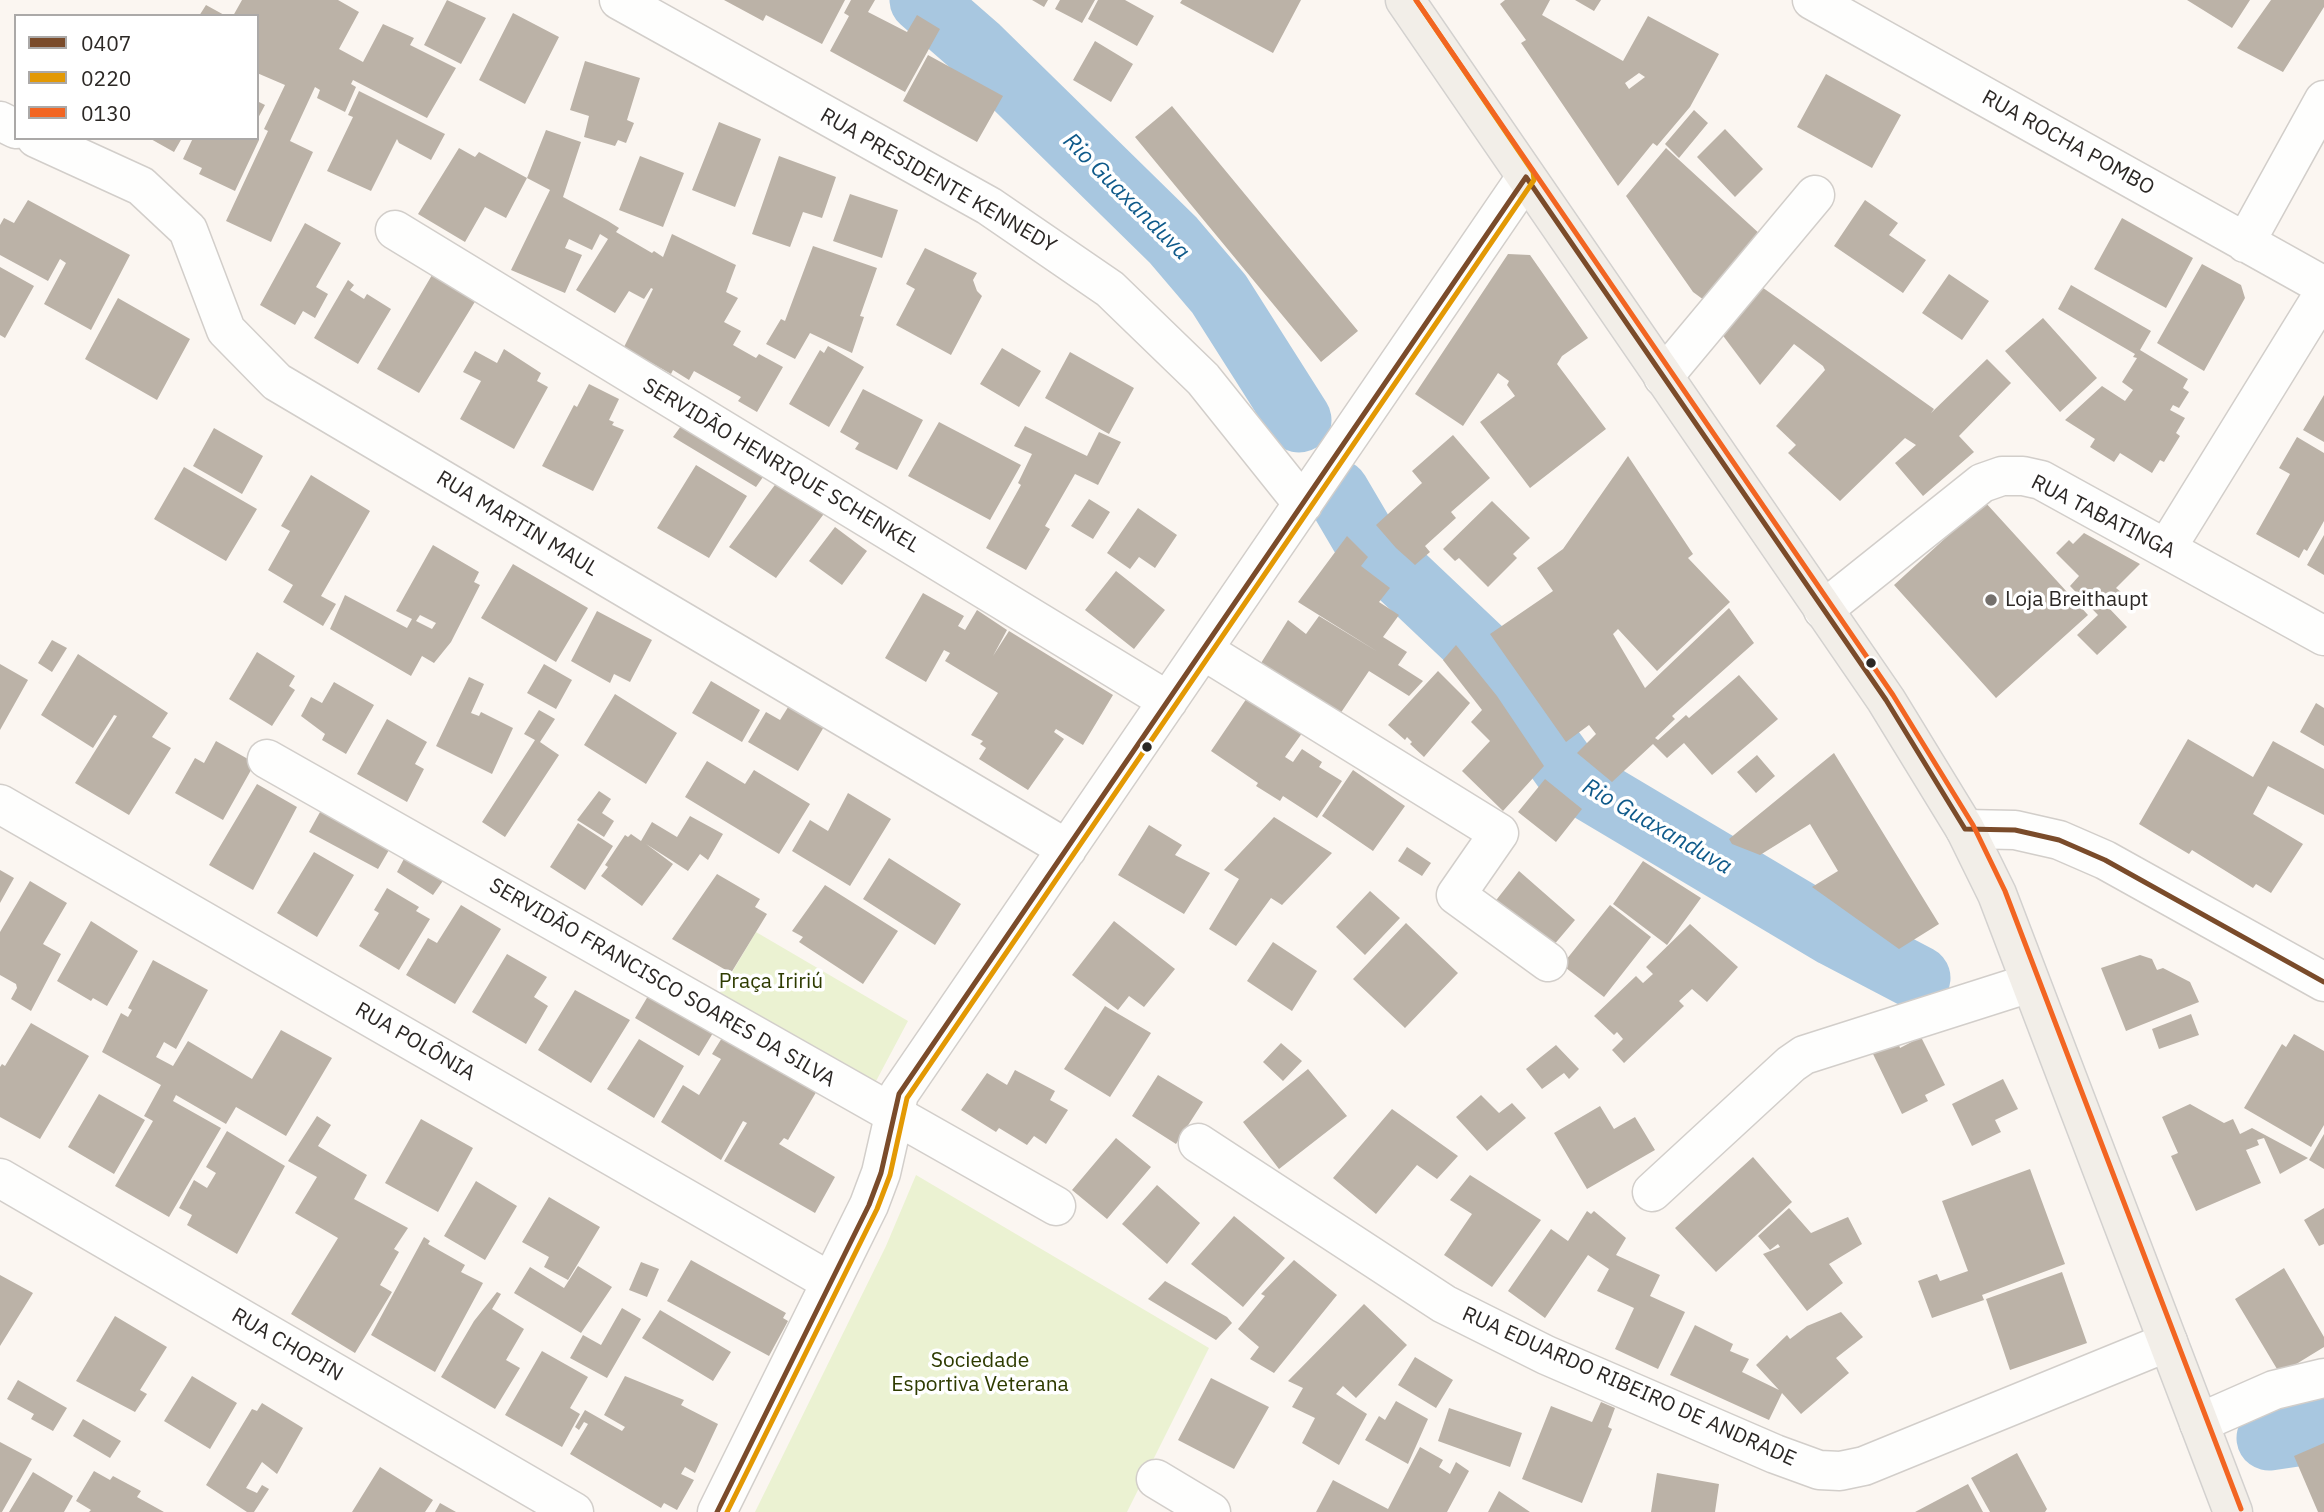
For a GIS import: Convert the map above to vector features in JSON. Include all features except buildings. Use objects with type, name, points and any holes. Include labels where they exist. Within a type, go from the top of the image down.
[{"type":"main road","points":[[1405,0],[1916,746],[1965,830],[1997,894],[2233,1512]]},
{"type":"street","name":"RUA PRESIDENTE KENNEDY","points":[[619,0],[989,206],[1099,281],[1158,333],[1203,379],[1320,479]]},
{"type":"street","name":"RUA ROCHA POMBO","points":[[1812,0],[2324,286]]},
{"type":"street","points":[[2245,243],[2324,100]]},
{"type":"street","name":"RUA MARTIN MAUL","points":[[40,140],[141,186],[188,230],[226,330],[277,382],[1067,849]]},
{"type":"street","points":[[717,1512],[877,1184],[899,1094],[1526,177]]},
{"type":"street","points":[[1664,377],[1815,195]]},
{"type":"street","name":"SERVIDÃO HENRIQUE SCHENKEL","points":[[395,230],[1168,701]]},
{"type":"street","points":[[2166,549],[2324,293]]},
{"type":"street","name":"RUA TABATINGA","points":[[1823,610],[1982,483],[2002,476],[2023,476],[2041,480],[2324,636]]},
{"type":"street","points":[[1203,650],[1499,834],[1457,895],[1548,962]]},
{"type":"street","name":"SERVIDÃO FRANCISCO SOARES DA SILVA","points":[[267,759],[1056,1206]]},
{"type":"street","name":"RUA POLÔNIA","points":[[0,804],[830,1281]]},
{"type":"street","points":[[1965,830],[2015,830],[2059,840],[2105,860],[2324,982]]},
{"type":"street","points":[[1652,1192],[1804,1055],[2030,983]]},
{"type":"street","name":"RUA EDUARDO RIBEIRO DE ANDRADE","points":[[1198,1143],[1444,1304],[1546,1355],[1775,1454],[1819,1470],[1840,1471],[1864,1466],[2168,1342]]},
{"type":"street","name":"RUA CHOPIN","points":[[0,1178],[574,1512]]},
{"type":"street","points":[[2199,1423],[2274,1390],[2324,1378]]},
{"type":"street","points":[[1156,1479],[1211,1512]]},
{"type":"green space","name":"Praça Iririú","points":[[756,932],[908,1021],[875,1083],[719,994]]},
{"type":"green space","name":"Sociedade Esportiva Veterana","points":[[916,1175],[1209,1348],[1127,1512],[755,1512],[886,1246]]},
{"type":"waterway","name":"Rio Guaxanduva","points":[[922,0],[977,48],[1173,240],[1219,294],[1299,420]]},
{"type":"waterway","name":"Rio Guaxanduva","points":[[1337,492],[1367,543],[1479,649],[1572,778],[1834,934],[1918,978]]},
{"type":"waterway","name":"Rio Guaxanduva","points":[[2269,1438],[2324,1430]]},
{"type":"transit line","name":"0220","points":[[727,1512],[877,1209],[890,1175],[907,1098],[1534,180],[1533,172],[1416,0]]},
{"type":"transit line","name":"0130","points":[[1416,0],[1893,695],[1973,825],[2005,891],[2241,1509]]},
{"type":"transit line","name":"0407","points":[[717,1512],[869,1205],[881,1173],[899,1094],[1526,177],[1886,700],[1965,829],[2015,830],[2059,840],[2105,860],[2324,982]]},
{"type":"place","name":"Loja Breithaupt","points":[[1991,600]]}]
